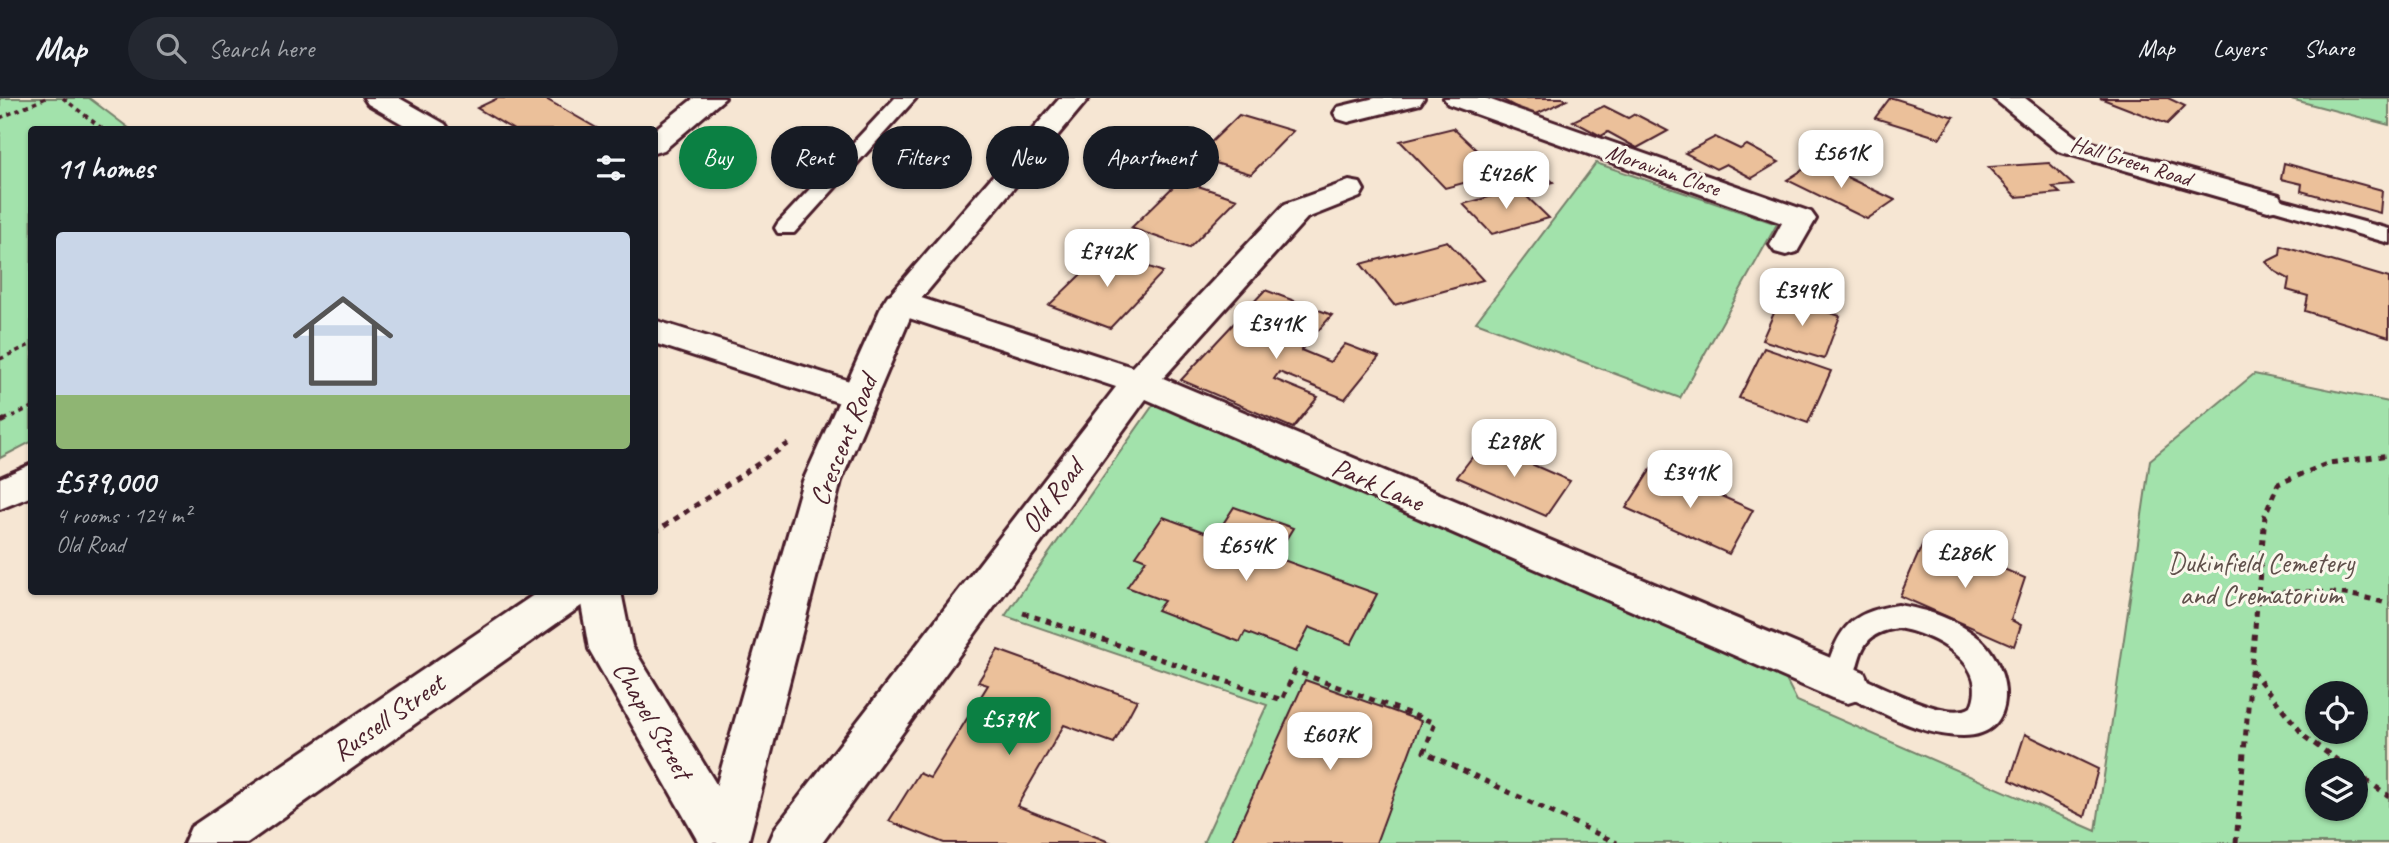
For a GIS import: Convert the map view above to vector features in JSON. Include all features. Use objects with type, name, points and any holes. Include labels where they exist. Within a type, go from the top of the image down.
[{"type":"street","points":[[378,98],[429,126]]},
{"type":"street","points":[[658,141],[711,98]]},
{"type":"street","name":"Crescent Road","points":[[724,842],[822,481],[900,303],[1075,98]]},
{"type":"street","points":[[1348,113],[1410,98]]},
{"type":"street","name":"Moravian Close","points":[[1458,98],[1800,219],[1786,245]]},
{"type":"street","name":"Hall Green Road","points":[[2007,98],[2068,145],[2267,202]]},
{"type":"street","name":"Old Road","points":[[793,843],[1139,382],[1296,211],[1349,190]]},
{"type":"street","name":"Park Lane","points":[[900,303],[1139,382],[1843,683]]},
{"type":"street","points":[[658,332],[859,397]]},
{"type":"street","points":[[0,495],[28,480]]},
{"type":"street","name":"Russell Street","points":[[208,843],[565,595]]},
{"type":"street","name":"Chapel Street","points":[[601,595],[611,649],[724,842]]},
{"type":"lane","points":[[786,228],[906,98]]},
{"type":"lane","points":[[2267,202],[2389,236]]},
{"type":"lane","points":[[1899,614],[1928,620],[1961,641],[1987,667],[1994,688],[1991,704],[1982,717],[1965,723],[1926,717],[1843,683],[1853,636],[1869,622],[1899,614]]},
{"type":"path","points":[[0,118],[46,98]]},
{"type":"path","points":[[63,98],[99,126]]},
{"type":"path","points":[[0,359],[28,346]]},
{"type":"path","points":[[0,422],[28,409]]},
{"type":"path","points":[[658,530],[791,442]]},
{"type":"path","points":[[2236,843],[2265,515],[2278,484],[2329,463],[2389,455]]},
{"type":"path","points":[[2258,594],[2315,588],[2359,593],[2389,604]]},
{"type":"path","points":[[976,597],[1282,700],[1295,671],[1435,723],[1424,752],[1617,843]]},
{"type":"path","points":[[2252,670],[2305,737],[2334,758]]},
{"type":"path","points":[[2368,781],[2389,796]]},
{"type":"green space","points":[[0,98],[89,98],[126,126],[28,126],[28,444],[0,458]]},
{"type":"green space","points":[[2287,98],[2389,98],[2389,125]]},
{"type":"green space","points":[[1596,163],[1777,224],[1680,398],[1476,322]]},
{"type":"green space","name":"Dukinfield Cemetery and Crematorium","points":[[2254,374],[2389,402],[2389,843],[1203,843],[1267,705],[1005,616],[1156,401],[1782,672],[1797,701],[2096,831],[2150,460]]},
{"type":"building","points":[[498,98],[544,98],[593,126],[507,126],[477,108]]},
{"type":"building","points":[[1500,98],[1563,98],[1567,100],[1532,116]]},
{"type":"building","points":[[1890,98],[1954,117],[1940,138],[1875,118]]},
{"type":"building","points":[[2100,98],[2168,98],[2185,106],[2167,124]]},
{"type":"building","points":[[1604,106],[1628,118],[1635,114],[1668,131],[1637,148],[1608,132],[1601,136],[1573,121]]},
{"type":"building","points":[[1239,115],[1293,131],[1251,174],[1219,164],[1219,135]]},
{"type":"building","points":[[1453,128],[1501,173],[1445,188],[1400,141]]},
{"type":"building","points":[[1715,137],[1740,149],[1747,145],[1779,162],[1752,178],[1726,164],[1716,169],[1685,153]]},
{"type":"building","points":[[1815,162],[1895,200],[1867,219],[1787,180]]},
{"type":"building","points":[[1532,163],[1553,182],[1526,189],[1507,170]]},
{"type":"building","points":[[2049,163],[2073,185],[2053,187],[2060,193],[2016,197],[1988,167]]},
{"type":"building","points":[[2284,163],[2382,190],[2380,213],[2301,191],[2302,184],[2281,179]]},
{"type":"building","points":[[1171,189],[1207,189],[1237,199],[1189,248],[1131,228]]},
{"type":"building","points":[[1519,189],[1549,218],[1492,234],[1463,204]]},
{"type":"building","points":[[1447,241],[1483,280],[1394,305],[1361,264]]},
{"type":"building","points":[[2281,246],[2389,278],[2389,337],[2305,311],[2308,296],[2287,290],[2289,279],[2266,262],[2280,255]]},
{"type":"building","points":[[1105,251],[1163,272],[1110,328],[1049,305]]},
{"type":"building","points":[[1265,290],[1332,315],[1301,350],[1330,362],[1345,344],[1379,357],[1345,399],[1279,372],[1274,379],[1318,397],[1293,428],[1181,380]]},
{"type":"building","points":[[1781,297],[1840,316],[1824,359],[1762,340]]},
{"type":"building","points":[[1764,348],[1831,371],[1808,423],[1739,398]]},
{"type":"building","points":[[1483,443],[1570,481],[1546,516],[1457,477]]},
{"type":"building","points":[[1653,466],[1753,510],[1729,554],[1626,508]]},
{"type":"building","points":[[1234,507],[1293,528],[1275,557],[1377,594],[1351,644],[1309,627],[1296,652],[1245,632],[1240,642],[1157,610],[1164,601],[1127,587],[1146,560],[1136,556],[1163,517],[1215,536]]},
{"type":"building","points":[[1926,536],[2025,578],[2011,620],[2021,625],[2014,646],[1900,596]]},
{"type":"building","points":[[998,650],[1137,700],[1114,743],[1064,725],[1017,806],[1112,843],[944,843],[889,821],[919,773],[930,778],[988,685],[978,682]]},
{"type":"building","points":[[1305,680],[1421,721],[1376,843],[1231,843]]},
{"type":"building","points":[[2025,734],[2098,769],[2085,817],[2010,780]]}]
